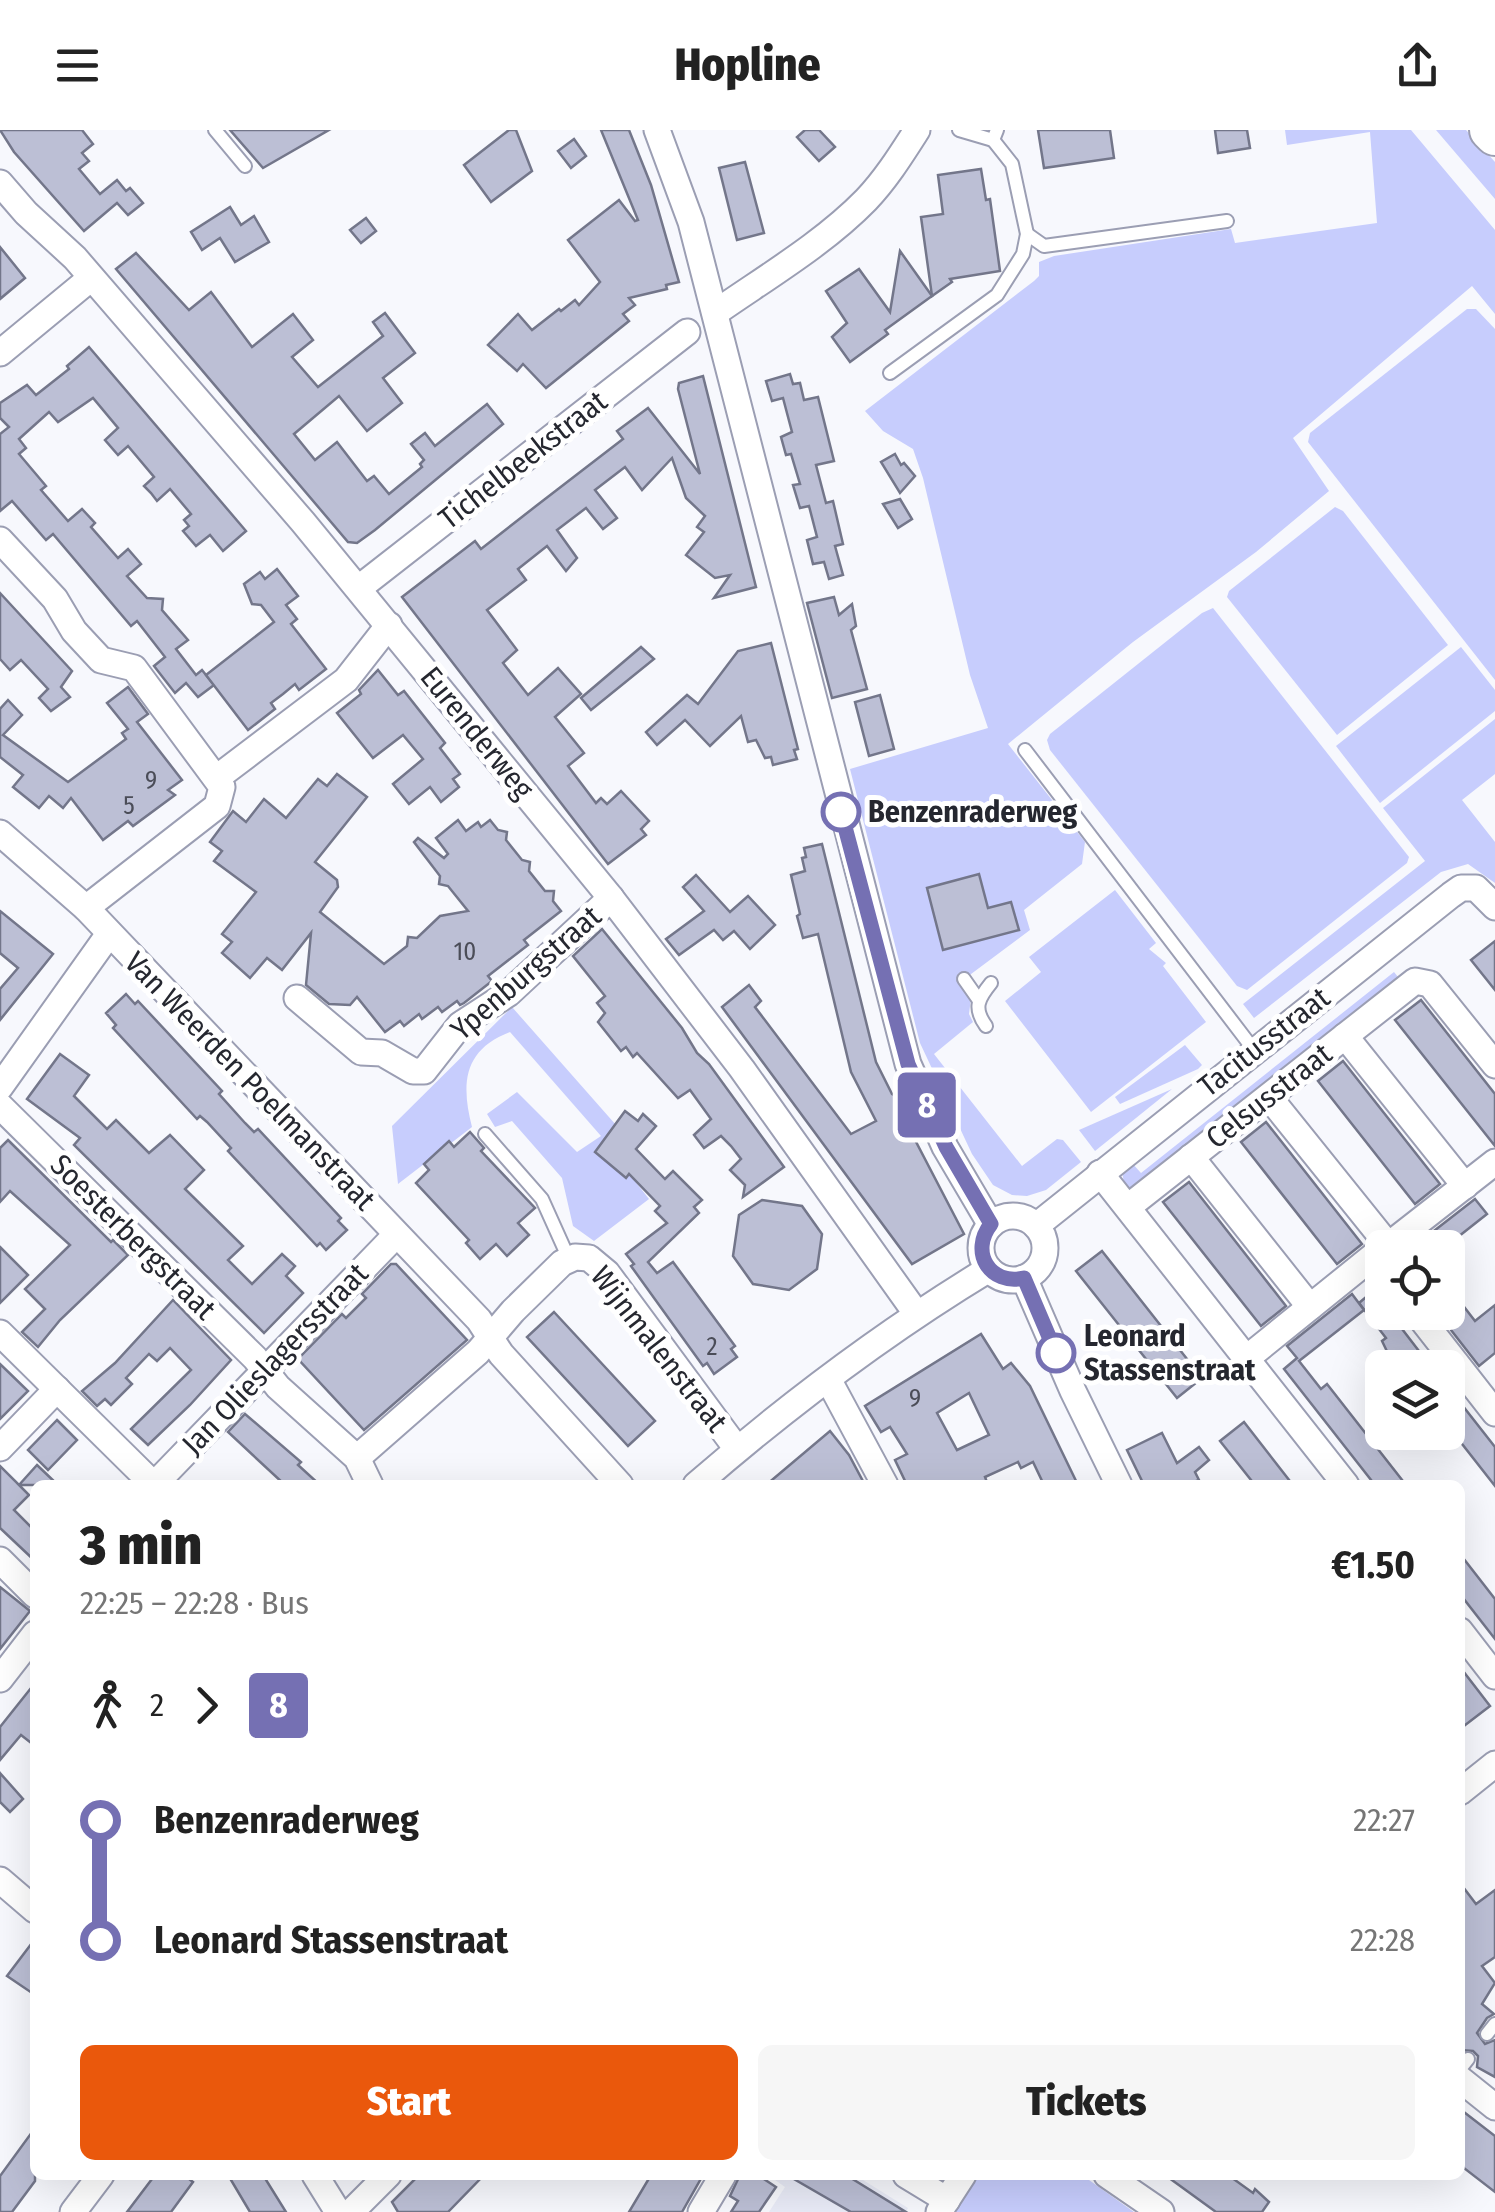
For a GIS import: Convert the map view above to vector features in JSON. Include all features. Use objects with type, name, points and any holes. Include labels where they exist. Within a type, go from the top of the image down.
[{"type":"street","points":[[657,130],[690,222],[908,1064],[946,1147],[991,1224]]},
{"type":"street","points":[[714,313],[804,250],[863,202],[903,136]]},
{"type":"street","name":"Eurenderweg","points":[[0,183],[92,278],[390,625],[611,898],[742,1069],[916,1313]]},
{"type":"street","points":[[0,353],[92,278]]},
{"type":"street","name":"Tichelbeekstraat","points":[[360,588],[687,332]]},
{"type":"street","points":[[0,540],[55,599],[74,631],[101,660],[134,668],[218,777],[222,792],[216,806],[86,908]]},
{"type":"street","points":[[218,777],[346,680],[390,625]]},
{"type":"street","name":"Van Weerden Poelmanstraat","points":[[0,833],[86,908],[479,1320],[501,1354],[615,1480]]},
{"type":"street","name":"Tacitusstraat","points":[[1036,1226],[1451,894],[1461,888],[1476,888],[1495,907]]},
{"type":"street","name":"Ypenburgstraat","points":[[297,998],[361,1052],[382,1053],[413,1072],[424,1071],[460,1024],[509,994],[611,898]]},
{"type":"street","points":[[0,1087],[109,934]]},
{"type":"street","name":"Celsusstraat","points":[[1128,1206],[1421,980],[1430,984],[1495,1066]]},
{"type":"street","points":[[1345,1036],[1464,1186]]},
{"type":"street","points":[[1268,1097],[1365,1231]]},
{"type":"street","name":"Soesterbergstraat","points":[[0,1106],[278,1387],[357,1458]]},
{"type":"street","points":[[1192,1157],[1310,1307]]},
{"type":"street","points":[[1411,1230],[1495,1163]]},
{"type":"street","points":[[1100,1173],[1342,1480]]},
{"type":"street","points":[[1018,1216],[1036,1226],[1044,1241],[1043,1258],[1034,1272],[1024,1278],[1005,1279],[988,1270],[980,1246],[991,1224],[1003,1217],[1018,1216]]},
{"type":"street","name":"Jan Olieslagersstraat","points":[[167,1480],[264,1370],[396,1235]]},
{"type":"street","name":"Wijnmalenstraat","points":[[491,1338],[569,1260],[589,1258],[607,1273],[737,1449]]},
{"type":"street","points":[[1248,1358],[1365,1267]]},
{"type":"street","points":[[702,1480],[916,1313],[988,1270]]},
{"type":"street","points":[[1024,1278],[1117,1480]]},
{"type":"street","points":[[1430,1330],[1495,1413]]},
{"type":"street","points":[[0,1334],[57,1389],[165,1480]]},
{"type":"street","points":[[368,1480],[357,1458],[491,1338]]},
{"type":"street","points":[[828,1379],[882,1480]]},
{"type":"street","points":[[0,1448],[57,1389]]},
{"type":"street","points":[[0,1560],[30,1590]]},
{"type":"street","points":[[1465,1637],[1495,1676]]},
{"type":"street","points":[[0,1680],[30,1641]]},
{"type":"street","points":[[1465,1788],[1495,1764]]},
{"type":"street","points":[[0,1880],[30,1906]]},
{"type":"street","points":[[1465,2071],[1495,2107]]},
{"type":"street","points":[[73,2212],[96,2180]]},
{"type":"street","points":[[318,2180],[338,2212]]},
{"type":"street","points":[[351,2212],[383,2180]]},
{"type":"street","points":[[701,2212],[720,2180]]},
{"type":"street","points":[[917,2180],[943,2206],[960,2180]]},
{"type":"street","points":[[1114,2180],[1161,2212]]},
{"type":"lane","points":[[215,130],[245,166]]},
{"type":"lane","points":[[890,373],[998,294],[1023,254],[1027,234],[1012,164],[995,135],[960,130]]},
{"type":"lane","points":[[1027,234],[1044,246],[1227,221]]},
{"type":"lane","points":[[1024,750],[1254,1050]]},
{"type":"lane","points":[[964,979],[978,999],[978,1014],[986,1026]]},
{"type":"lane","points":[[978,999],[990,983]]},
{"type":"lane","points":[[485,1134],[542,1198],[569,1260]]},
{"type":"shaded area","points":[[1285,130],[1411,130],[1495,230],[1495,314],[1472,286],[1293,438],[1329,491],[1008,744],[1085,842],[1082,864],[1024,910],[1030,930],[963,980],[971,998],[969,1014],[973,1022],[934,1054],[1022,1166],[1057,1139],[1063,1140],[1081,1162],[1046,1190],[1027,1196],[1012,1195],[993,1185],[972,1154],[920,1043],[850,769],[988,728],[970,675],[913,449],[883,431],[865,411],[1034,281],[1039,276],[1039,262],[1054,256],[1231,229],[1235,243],[1377,223],[1370,132],[1287,145]]},
{"type":"shaded area","points":[[1436,130],[1466,130],[1495,162],[1495,199]]},
{"type":"shaded area","points":[[1467,309],[1476,309],[1495,329],[1495,680],[1308,442],[1310,433]]},
{"type":"shaded area","points":[[1335,507],[1343,511],[1448,645],[1337,735],[1227,597],[1229,591]]},
{"type":"shaded area","points":[[1213,608],[1409,857],[1407,863],[1247,990],[1237,986],[1050,750],[1047,740]]},
{"type":"shaded area","points":[[1461,647],[1495,690],[1495,711],[1380,803],[1336,746]]},
{"type":"shaded area","points":[[1495,719],[1495,774],[1462,800],[1495,842],[1495,883],[1468,864],[1441,872],[1254,1018],[1243,1004],[1425,861],[1383,808]]},
{"type":"shaded area","points":[[1115,890],[1156,943],[1149,949],[1166,963],[1163,966],[1206,1022],[1091,1112],[1005,1001],[1041,972],[1029,957]]},
{"type":"shaded area","points":[[1394,972],[1402,982],[1131,1189],[1124,1184],[1122,1170],[1131,1162],[1141,1173]]},
{"type":"shaded area","points":[[512,1007],[616,1125],[609,1148],[649,1199],[594,1241],[573,1226],[562,1178],[512,1121],[495,1127],[487,1114],[517,1092],[577,1152],[601,1136],[510,1032],[483,1048],[469,1070],[467,1097],[472,1127],[398,1184],[392,1126]]},
{"type":"shaded area","points":[[1185,1045],[1202,1065],[1198,1069],[1120,1104],[1115,1097]]},
{"type":"shaded area","points":[[1172,1089],[1095,1151],[1079,1130]]},
{"type":"shaded area","points":[[775,2180],[863,2180],[908,2208],[906,2212],[769,2212],[785,2187]]},
{"type":"shaded area","points":[[976,2180],[1089,2180],[1134,2212],[954,2212]]},
{"type":"building","points":[[0,130],[82,130],[93,144],[82,153],[89,161],[79,169],[100,194],[117,180],[143,203],[128,215],[117,203],[84,231],[14,152]]},
{"type":"building","points":[[230,130],[329,130],[263,168]]},
{"type":"building","points":[[509,130],[516,130],[532,171],[491,202],[464,165]]},
{"type":"building","points":[[601,130],[629,130],[651,185],[679,282],[666,285],[667,289],[629,298],[635,305],[623,314],[629,321],[546,388],[523,364],[517,371],[488,345],[518,314],[532,330],[575,300],[579,305],[600,282],[568,240],[619,200],[638,220]]},
{"type":"building","points":[[805,130],[819,130],[835,147],[819,161],[797,137]]},
{"type":"building","points":[[1038,130],[1110,130],[1114,158],[1044,168]]},
{"type":"building","points":[[1215,130],[1247,130],[1250,148],[1218,153]]},
{"type":"building","points":[[574,139],[586,156],[571,168],[558,151]]},
{"type":"building","points":[[745,162],[764,233],[737,240],[719,168]]},
{"type":"building","points":[[981,169],[986,200],[990,199],[1000,271],[950,279],[952,282],[932,296],[921,217],[943,214],[938,175]]},
{"type":"building","points":[[230,207],[241,225],[254,216],[269,242],[235,262],[220,238],[202,250],[191,232]]},
{"type":"building","points":[[366,218],[376,231],[361,243],[350,230]]},
{"type":"building","points":[[0,247],[25,278],[0,299]]},
{"type":"building","points":[[900,251],[932,296],[850,362],[832,337],[847,323],[826,291],[859,269],[890,312]]},
{"type":"building","points":[[136,253],[189,310],[211,292],[252,347],[293,314],[313,340],[292,357],[318,387],[383,336],[373,322],[385,313],[415,353],[383,378],[402,403],[367,431],[339,396],[294,434],[315,460],[337,442],[367,481],[374,476],[389,494],[422,467],[424,460],[411,444],[425,433],[435,446],[487,404],[503,424],[375,530],[357,543],[348,542],[116,269]]},
{"type":"building","points":[[89,347],[246,531],[223,551],[210,535],[196,546],[183,531],[189,526],[184,520],[191,514],[170,489],[157,501],[144,486],[154,477],[128,446],[118,455],[105,440],[118,428],[93,398],[58,422],[49,412],[19,439],[26,448],[19,454],[46,486],[41,490],[68,521],[82,509],[95,523],[91,527],[118,558],[128,549],[141,564],[127,576],[147,598],[163,599],[162,610],[188,640],[176,649],[196,675],[202,670],[214,685],[198,697],[186,683],[175,693],[154,666],[165,657],[137,621],[131,626],[53,534],[46,540],[12,501],[0,511],[0,434],[9,427],[0,418],[0,403],[27,385],[36,395]]},
{"type":"building","points":[[790,374],[793,384],[800,383],[804,400],[818,397],[834,461],[816,465],[826,503],[833,501],[843,544],[835,546],[843,575],[829,579],[824,562],[813,564],[807,540],[817,537],[809,506],[800,508],[793,485],[800,484],[781,437],[792,432],[783,398],[772,401],[766,381]]},
{"type":"building","points":[[703,376],[756,587],[714,598],[730,575],[715,578],[686,555],[704,532],[697,527],[705,516],[686,498],[672,458],[642,490],[625,467],[595,490],[617,518],[603,529],[586,508],[557,530],[577,558],[566,571],[547,546],[518,569],[526,580],[487,610],[517,650],[503,663],[528,695],[558,668],[581,694],[555,717],[584,753],[568,766],[596,803],[601,798],[607,804],[621,791],[649,821],[641,829],[646,835],[608,864],[402,597],[475,541],[481,549],[623,439],[617,431],[648,408],[700,474],[678,389],[679,383]]},
{"type":"building","points":[[895,454],[915,476],[900,493],[881,462]]},
{"type":"building","points":[[900,499],[912,519],[898,528],[883,504]]},
{"type":"building","points":[[277,569],[298,596],[286,605],[297,619],[291,624],[326,669],[299,690],[295,684],[271,703],[275,709],[248,730],[206,675],[274,622],[261,605],[252,604],[244,584],[260,572],[265,579]]},
{"type":"building","points":[[0,593],[72,671],[61,687],[70,697],[51,711],[39,698],[48,689],[21,660],[10,670],[0,659]]},
{"type":"building","points":[[834,597],[839,615],[852,604],[856,626],[851,630],[867,689],[832,698],[807,603]]},
{"type":"building","points":[[771,643],[798,749],[794,750],[797,759],[773,765],[756,740],[748,742],[741,716],[710,746],[685,720],[657,745],[646,732],[687,695],[698,704],[738,651]]},
{"type":"building","points":[[641,647],[654,659],[591,710],[581,698]]},
{"type":"building","points":[[378,670],[398,695],[404,691],[445,743],[440,748],[460,774],[453,779],[459,787],[441,802],[430,787],[409,804],[393,784],[423,759],[403,735],[373,758],[337,713],[361,694],[359,690]]},
{"type":"building","points":[[128,687],[148,714],[137,722],[182,780],[168,790],[175,795],[133,826],[128,821],[103,840],[71,798],[63,808],[49,796],[39,808],[13,787],[23,775],[0,757],[0,709],[8,700],[22,715],[3,735],[68,782],[126,739],[122,733],[128,729],[107,703]]},
{"type":"building","points":[[880,695],[894,749],[869,756],[855,702]]},
{"type":"building","points":[[337,774],[367,797],[315,862],[337,880],[338,887],[320,912],[384,964],[407,946],[408,937],[417,938],[440,916],[468,911],[448,886],[439,884],[440,876],[414,842],[418,838],[444,858],[448,854],[436,838],[458,820],[466,831],[478,822],[481,827],[490,820],[498,830],[507,832],[506,840],[522,860],[530,862],[529,871],[545,891],[554,891],[553,901],[561,911],[524,940],[528,945],[488,976],[492,981],[464,1003],[460,1005],[457,1001],[442,1012],[438,1007],[422,1019],[419,1014],[404,1026],[400,1021],[385,1032],[357,997],[350,1005],[329,1004],[306,985],[311,933],[282,970],[267,958],[250,978],[222,953],[232,942],[222,934],[256,892],[214,861],[222,851],[210,842],[233,811],[246,822],[264,799],[286,818],[318,779],[327,786]]},
{"type":"building","points":[[822,844],[876,1062],[892,1094],[897,1096],[896,1102],[914,1130],[913,1136],[964,1234],[912,1264],[722,1007],[749,985],[761,1001],[755,1007],[851,1134],[876,1121],[851,1072],[818,934],[803,938],[797,916],[800,914],[791,875],[805,871],[804,848]]},
{"type":"building","points":[[979,874],[988,908],[1011,902],[1019,930],[943,950],[927,888]]},
{"type":"building","points":[[696,875],[730,912],[748,896],[775,925],[750,949],[734,931],[723,940],[714,930],[679,955],[666,939],[704,911],[683,887]]},
{"type":"building","points":[[0,911],[53,954],[0,1020],[0,989],[18,968],[0,953]]},
{"type":"building","points":[[602,929],[682,1028],[784,1167],[743,1197],[745,1185],[730,1170],[741,1159],[731,1146],[721,1136],[704,1148],[694,1135],[711,1119],[690,1090],[678,1098],[637,1053],[633,1057],[626,1047],[621,1051],[598,1022],[605,1013],[597,1003],[605,996],[573,956]]},
{"type":"building","points":[[1495,941],[1495,990],[1471,960]]},
{"type":"building","points":[[126,994],[135,1004],[138,1001],[222,1091],[219,1094],[245,1123],[254,1132],[258,1129],[341,1218],[338,1221],[347,1230],[326,1250],[320,1243],[317,1246],[228,1151],[231,1148],[207,1122],[200,1116],[197,1119],[113,1028],[116,1025],[106,1013]]},
{"type":"building","points":[[1421,1000],[1495,1094],[1495,1146],[1395,1020]]},
{"type":"building","points":[[60,1054],[89,1075],[74,1096],[107,1129],[116,1120],[149,1153],[170,1135],[204,1170],[185,1189],[243,1246],[228,1260],[252,1284],[282,1254],[295,1266],[286,1276],[303,1293],[264,1333],[74,1145],[80,1138],[27,1099]]},
{"type":"building","points":[[1343,1061],[1440,1184],[1415,1204],[1318,1081]]},
{"type":"building","points":[[625,1111],[638,1121],[643,1114],[656,1126],[636,1149],[665,1179],[673,1171],[702,1200],[694,1207],[699,1213],[648,1262],[657,1273],[673,1262],[735,1346],[731,1349],[737,1357],[714,1374],[707,1363],[703,1366],[626,1254],[667,1223],[655,1211],[660,1206],[629,1174],[626,1178],[595,1152]]},
{"type":"building","points":[[1266,1122],[1362,1244],[1337,1264],[1241,1142]]},
{"type":"building","points":[[470,1132],[484,1148],[481,1151],[535,1208],[518,1223],[529,1235],[507,1256],[496,1244],[480,1259],[466,1243],[469,1240],[416,1183],[429,1170],[424,1164],[449,1141],[454,1147]]},
{"type":"building","points":[[8,1140],[128,1255],[60,1320],[38,1347],[22,1332],[45,1309],[25,1289],[70,1245],[10,1191],[0,1202],[0,1148]]},
{"type":"building","points":[[1189,1182],[1286,1306],[1261,1326],[1163,1202]]},
{"type":"building","points":[[1475,1199],[1487,1214],[1465,1231],[1435,1230]]},
{"type":"building","points":[[762,1200],[802,1206],[822,1234],[817,1269],[789,1290],[753,1284],[733,1256],[739,1215]]},
{"type":"building","points":[[0,1247],[28,1275],[0,1303]]},
{"type":"building","points":[[1102,1251],[1202,1378],[1177,1398],[1076,1271]]},
{"type":"building","points":[[391,1264],[396,1264],[467,1340],[364,1430],[298,1359],[342,1314],[346,1318],[366,1298],[362,1294]]},
{"type":"building","points":[[1352,1294],[1364,1310],[1299,1361],[1321,1389],[1327,1384],[1365,1433],[1365,1450],[1379,1450],[1402,1480],[1371,1480],[1284,1369],[1297,1358],[1287,1346]]},
{"type":"building","points":[[173,1300],[231,1360],[148,1445],[131,1429],[191,1370],[170,1348],[157,1361],[149,1354],[126,1378],[132,1384],[111,1405],[105,1399],[97,1406],[82,1391],[115,1363]]},
{"type":"building","points":[[1495,1305],[1495,1353],[1479,1366],[1451,1330],[1465,1330],[1465,1308],[1475,1321]]},
{"type":"building","points":[[554,1312],[655,1421],[628,1446],[527,1337]]},
{"type":"building","points":[[1380,1330],[1403,1330],[1418,1350],[1386,1350],[1382,1341],[1386,1338]]},
{"type":"building","points":[[981,1334],[1003,1369],[1011,1363],[1030,1386],[1076,1480],[1042,1480],[1033,1462],[1021,1468],[1018,1462],[985,1477],[986,1480],[905,1480],[895,1460],[907,1454],[890,1427],[881,1432],[865,1406]],"holes":[[[969,1393],[989,1435],[957,1450],[937,1413]]]},
{"type":"building","points":[[0,1364],[28,1391],[0,1419]]},
{"type":"building","points":[[1465,1409],[1495,1447],[1495,1486],[1465,1448]]},
{"type":"building","points":[[245,1414],[301,1462],[298,1465],[314,1480],[280,1480],[228,1432]]},
{"type":"building","points":[[57,1420],[77,1440],[48,1470],[28,1450]]},
{"type":"building","points":[[1244,1422],[1289,1480],[1251,1480],[1220,1441]]},
{"type":"building","points":[[830,1431],[862,1480],[772,1480]]},
{"type":"building","points":[[1162,1433],[1177,1463],[1199,1447],[1209,1460],[1195,1472],[1199,1480],[1142,1480],[1127,1450]]},
{"type":"building","points":[[37,1465],[53,1480],[30,1480],[30,1485],[19,1485]]},
{"type":"building","points":[[0,1466],[29,1495],[14,1510],[30,1526],[30,1556],[0,1528]]},
{"type":"building","points":[[1465,1560],[1495,1599],[1495,1639],[1465,1600]]},
{"type":"building","points":[[0,1587],[30,1611],[0,1649]]},
{"type":"building","points":[[1465,1674],[1490,1706],[1465,1725]]},
{"type":"building","points":[[30,1689],[30,1742],[21,1735],[0,1760],[0,1727]]},
{"type":"building","points":[[0,1773],[23,1799],[10,1812],[0,1802]]},
{"type":"building","points":[[1465,1890],[1476,1904],[1495,1890],[1495,1957],[1482,1966],[1495,1983],[1482,2004],[1494,2014],[1477,2033],[1485,2044],[1495,2040],[1495,2077],[1477,2067],[1478,2056],[1465,2050]]},
{"type":"building","points":[[30,1946],[30,1992],[7,1976]]},
{"type":"building","points":[[1465,2113],[1495,2136],[1495,2192],[1465,2169]]},
{"type":"building","points":[[30,2135],[30,2180],[35,2181],[12,2212],[0,2212],[0,2176]]},
{"type":"building","points":[[151,2180],[193,2182],[171,2212],[127,2212]]},
{"type":"building","points":[[231,2180],[266,2180],[286,2212],[250,2212]]},
{"type":"building","points":[[414,2180],[479,2180],[448,2212],[398,2212],[392,2202]]},
{"type":"building","points":[[648,2180],[700,2180],[682,2212],[629,2212]]},
{"type":"building","points":[[738,2180],[766,2180],[776,2187],[759,2212],[731,2212],[738,2201],[730,2196]]},
{"type":"building","points":[[796,2180],[854,2180],[906,2212],[851,2212]]},
{"type":"building","points":[[1172,2180],[1235,2180],[1253,2193],[1255,2189],[1269,2202],[1262,2212],[1216,2212]]},
{"type":"bus line","name":"8","points":[[841,812],[908,1064],[946,1147],[991,1224],[980,1246],[984,1263],[996,1276],[1024,1278],[1056,1353]]},
{"type":"place","name":"Benzenraderweg","points":[[841,812]]},
{"type":"place","name":"Leonard Stassenstraat","points":[[1056,1353]]}]
